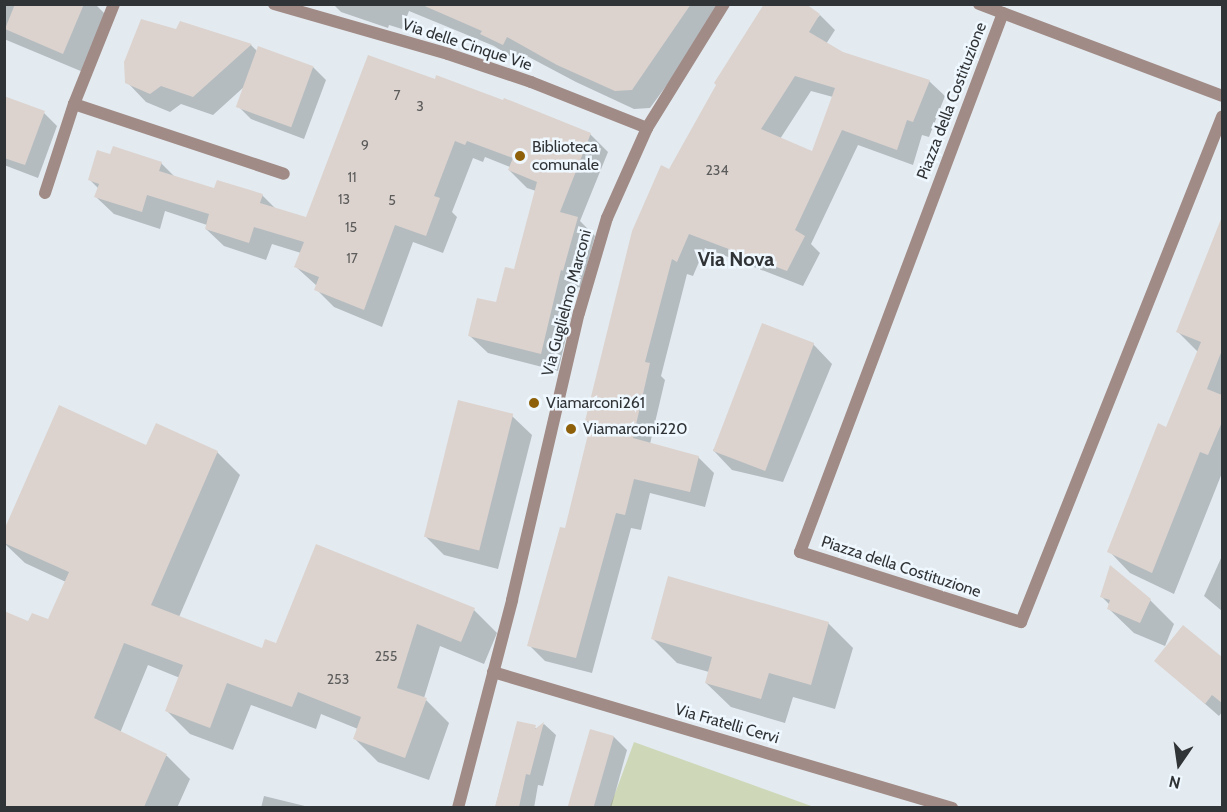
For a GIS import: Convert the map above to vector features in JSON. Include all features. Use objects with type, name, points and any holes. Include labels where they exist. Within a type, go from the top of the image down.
[{"type":"street","points":[[45,193],[74,104],[114,4]]},
{"type":"street","name":"Via delle Cinque Vie","points":[[274,4],[448,54],[531,82],[647,128]]},
{"type":"street","name":"Via Guglielmo Marconi","points":[[459,807],[579,313],[607,218],[647,128],[724,4]]},
{"type":"street","points":[[979,4],[1222,96]]},
{"type":"street","name":"Piazza della Costituzione","points":[[1002,13],[800,552],[1021,622],[1222,117]]},
{"type":"street","points":[[74,104],[284,174]]},
{"type":"street","name":"Via Fratelli Cervi","points":[[493,672],[952,807]]},
{"type":"green space","points":[[634,742],[814,807],[610,807]]},
{"type":"building","points":[[15,4],[84,4],[63,54],[5,29]]},
{"type":"building","points":[[420,4],[691,4],[632,90],[615,91],[557,65],[507,37],[503,45],[480,34],[482,31]]},
{"type":"building","points":[[764,4],[806,4],[820,14],[809,32],[843,52],[930,80],[913,122],[907,120],[897,150],[842,130],[795,230],[805,236],[787,271],[689,234],[677,262],[672,259],[645,362],[650,363],[633,438],[699,456],[690,492],[634,479],[625,515],[616,513],[576,658],[527,646],[560,527],[565,528],[591,422],[585,421],[632,231],[661,165],[669,169],[716,85],[714,83]],"holes":[[[795,76],[835,88],[812,151],[761,129]]]},
{"type":"building","points":[[141,19],[176,29],[180,21],[252,44],[193,97],[161,86],[150,94],[125,83],[124,62]]},
{"type":"building","points":[[258,46],[313,66],[291,127],[236,107]]},
{"type":"building","points":[[368,55],[435,79],[436,75],[503,100],[504,98],[591,133],[560,212],[578,217],[563,271],[561,270],[541,354],[468,336],[477,298],[496,302],[505,267],[514,269],[537,182],[508,170],[513,158],[467,141],[465,145],[455,141],[434,196],[440,198],[426,236],[395,225],[364,310],[314,290],[319,277],[294,267],[304,242],[254,227],[249,243],[205,229],[209,214],[147,195],[142,212],[94,197],[99,184],[88,180],[97,150],[110,154],[113,146],[162,162],[159,171],[214,188],[217,180],[263,194],[260,203],[306,217]]},
{"type":"building","points":[[4,96],[45,111],[25,165],[4,158]]},
{"type":"building","points":[[1221,219],[1222,350],[1207,389],[1222,395],[1222,422],[1208,455],[1200,452],[1152,573],[1107,552],[1158,423],[1166,427],[1201,342],[1176,332]]},
{"type":"building","points":[[762,323],[814,343],[765,471],[713,451]]},
{"type":"building","points":[[458,400],[513,414],[479,551],[424,537]]},
{"type":"building","points":[[59,405],[146,445],[156,423],[218,451],[151,605],[262,648],[265,639],[276,643],[316,544],[475,608],[461,642],[417,624],[397,688],[427,698],[405,758],[353,739],[361,717],[298,692],[292,707],[227,683],[210,728],[165,711],[183,665],[124,643],[94,718],[167,754],[144,807],[4,807],[4,611],[28,621],[32,613],[48,619],[69,572],[4,543],[4,530]]},
{"type":"building","points":[[1110,565],[1151,599],[1140,623],[1107,609],[1110,600],[1100,597]]},
{"type":"building","points":[[668,576],[829,622],[811,685],[769,673],[761,699],[705,683],[712,657],[651,639]]},
{"type":"building","points":[[1183,625],[1222,657],[1222,703],[1212,695],[1205,704],[1154,661]]},
{"type":"building","points":[[517,721],[536,725],[535,729],[544,722],[530,775],[526,774],[519,807],[495,807]]},
{"type":"building","points":[[590,729],[614,736],[593,808],[568,807]]},
{"type":"place","name":"Biblioteca comunale","points":[[520,156]]},
{"type":"place","name":"Viamarconi261","points":[[534,403]]},
{"type":"place","name":"Viamarconi220","points":[[571,429]]},
{"type":"district","name":"Via Nova","points":[[736,259]]}]
